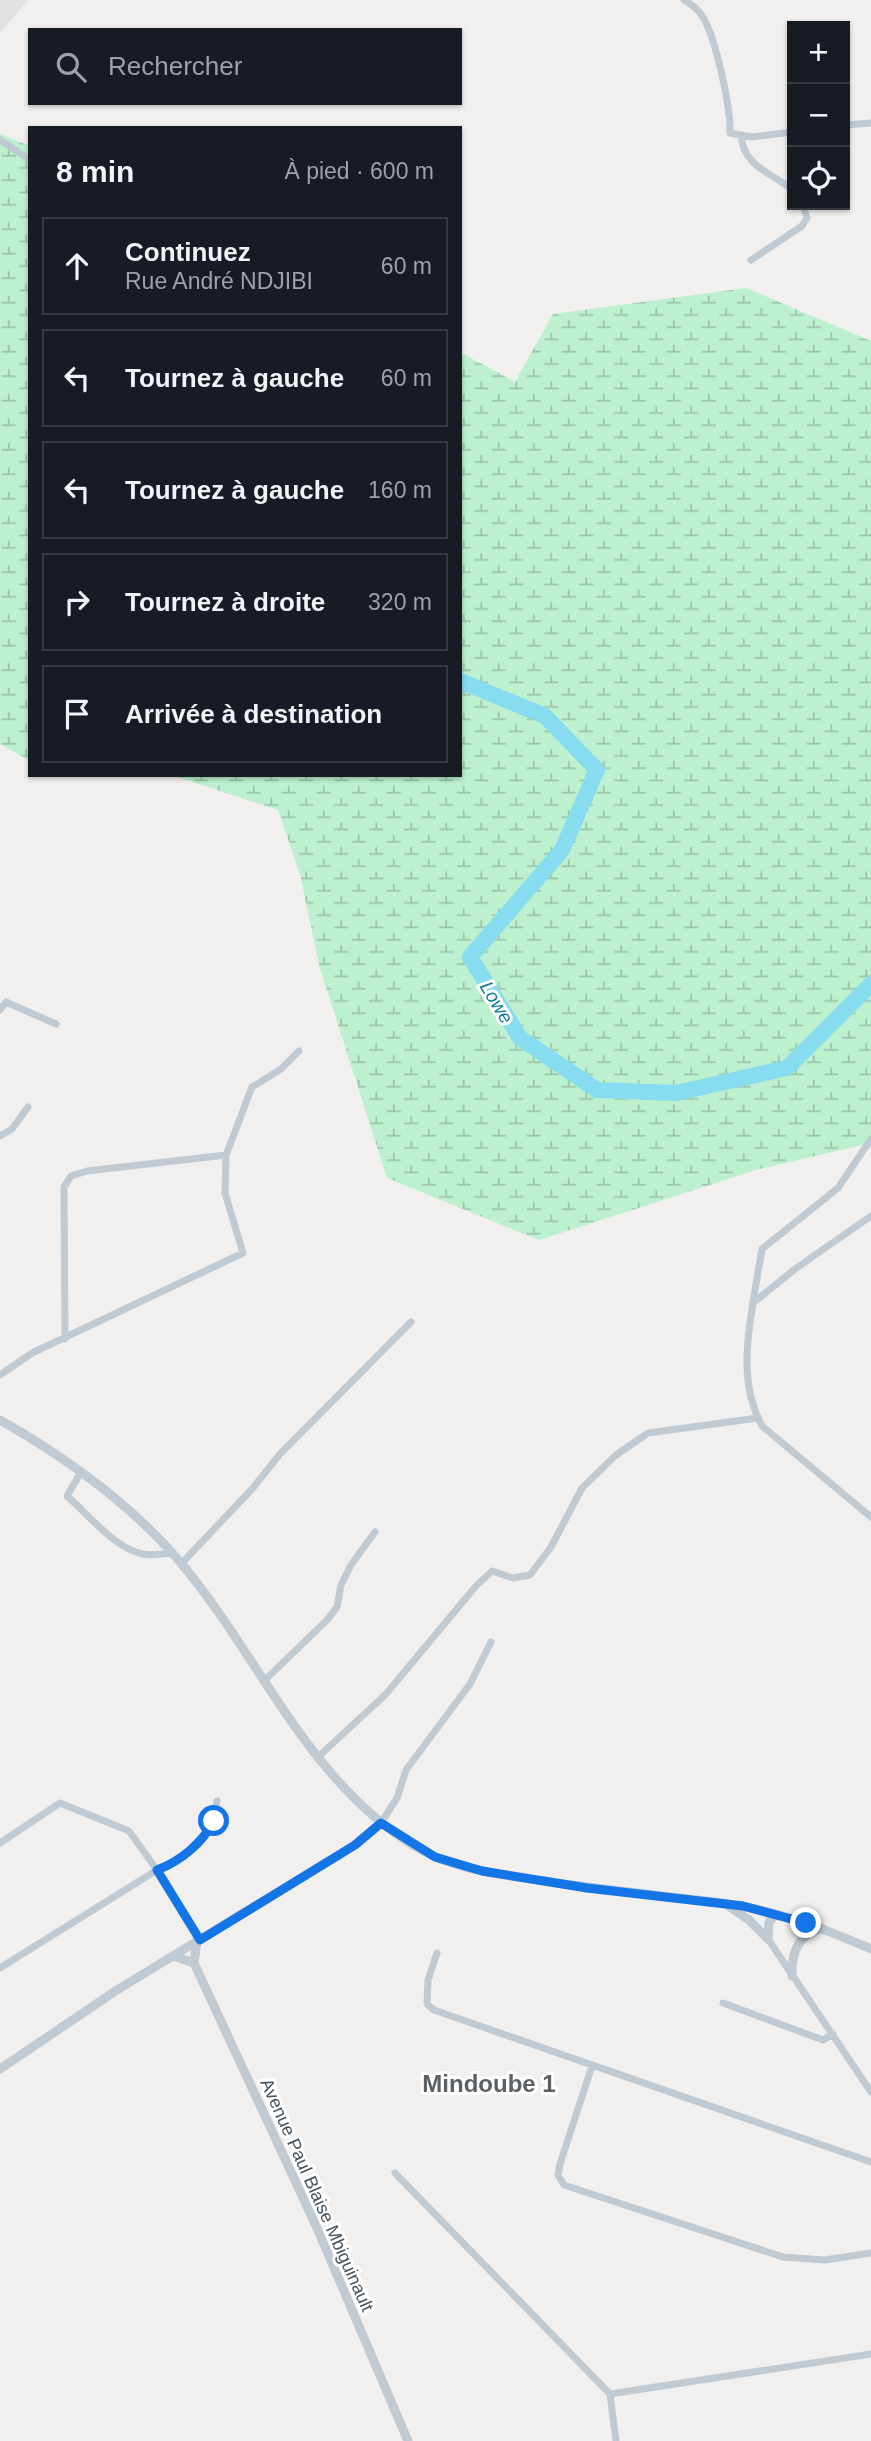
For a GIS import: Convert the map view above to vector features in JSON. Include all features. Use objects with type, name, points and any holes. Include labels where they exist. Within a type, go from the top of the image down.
[{"type":"street","points":[[684,0],[695,6],[707,24],[730,117],[730,134],[751,137],[787,133]]},
{"type":"street","points":[[850,124],[871,122]]},
{"type":"street","points":[[741,135],[741,147],[750,160],[787,185]]},
{"type":"street","points":[[0,140],[28,159]]},
{"type":"street","points":[[751,260],[802,226],[807,218],[805,210]]},
{"type":"street","points":[[0,1010],[6,1002],[57,1024]]},
{"type":"street","points":[[0,1375],[32,1353],[243,1253],[225,1194],[226,1155],[252,1087],[281,1069],[299,1051]]},
{"type":"street","points":[[0,1136],[12,1129],[28,1107]]},
{"type":"street","points":[[871,1139],[838,1188],[762,1249],[746,1366],[751,1402],[758,1418],[784,1447],[871,1517]]},
{"type":"street","points":[[65,1339],[64,1187],[71,1176],[87,1171],[226,1155]]},
{"type":"street","points":[[753,1303],[795,1269],[871,1216]]},
{"type":"street","points":[[181,1564],[252,1489],[280,1454],[411,1322]]},
{"type":"street","points":[[317,1758],[386,1694],[476,1586],[492,1571],[513,1578],[530,1574],[551,1547],[582,1488],[616,1455],[648,1433],[758,1418]]},
{"type":"street","points":[[0,1420],[81,1472],[134,1515],[181,1564],[265,1680],[317,1758],[381,1823],[435,1857],[482,1871],[587,1888],[721,1903],[776,1914],[822,1928],[871,1949]]},
{"type":"street","points":[[81,1472],[67,1496],[132,1550],[147,1555],[171,1553]]},
{"type":"street","points":[[265,1680],[337,1608],[341,1585],[351,1565],[375,1532]]},
{"type":"street","points":[[0,2069],[173,1955],[355,1845],[381,1823],[397,1798],[406,1770],[470,1684],[491,1642]]},
{"type":"street","points":[[0,1968],[157,1870],[173,1865],[203,1838],[214,1821],[217,1801]]},
{"type":"street","points":[[0,1843],[60,1803],[123,1827],[157,1870],[199,1940],[194,1963],[173,1955]]},
{"type":"street","points":[[721,1903],[749,1920],[768,1939],[871,2092]]},
{"type":"street","points":[[768,1939],[769,1922],[776,1914]]},
{"type":"street","points":[[792,1976],[795,1947],[807,1935],[822,1928]]},
{"type":"street","points":[[437,1952],[426,1992],[427,2004],[434,2010],[871,2162]]},
{"type":"street","name":"Avenue Paul Blaise Mbiguinault","points":[[194,1963],[317,2228],[408,2441]]},
{"type":"street","points":[[723,2003],[808,2037],[823,2040],[833,2034]]},
{"type":"street","points":[[592,2066],[560,2164],[558,2175],[564,2185],[783,2258],[825,2260],[871,2253]]},
{"type":"street","points":[[395,2174],[610,2394],[616,2441]]},
{"type":"street","points":[[610,2394],[871,2354]]},
{"type":"shaded area","points":[[0,0],[28,0],[0,33]]},
{"type":"green space","points":[[0,134],[28,145],[28,760],[0,744]]},
{"type":"green space","points":[[746,288],[871,341],[871,1143],[756,1170],[539,1240],[387,1178],[319,965],[300,874],[278,810],[177,777],[462,777],[462,353],[515,382],[553,314]]},
{"type":"waterway","name":"Lowe","points":[[462,682],[545,716],[597,770],[562,850],[470,957],[520,1038],[597,1090],[676,1093],[787,1068],[871,984]]},
{"type":"district","name":"Mindoube 1","points":[[489,2084]]},
{"type":"route","points":[[214,1821],[203,1838],[173,1865],[157,1870],[200,1940],[355,1845],[381,1823],[435,1857],[482,1871],[587,1888],[743,1906],[806,1923]]}]
